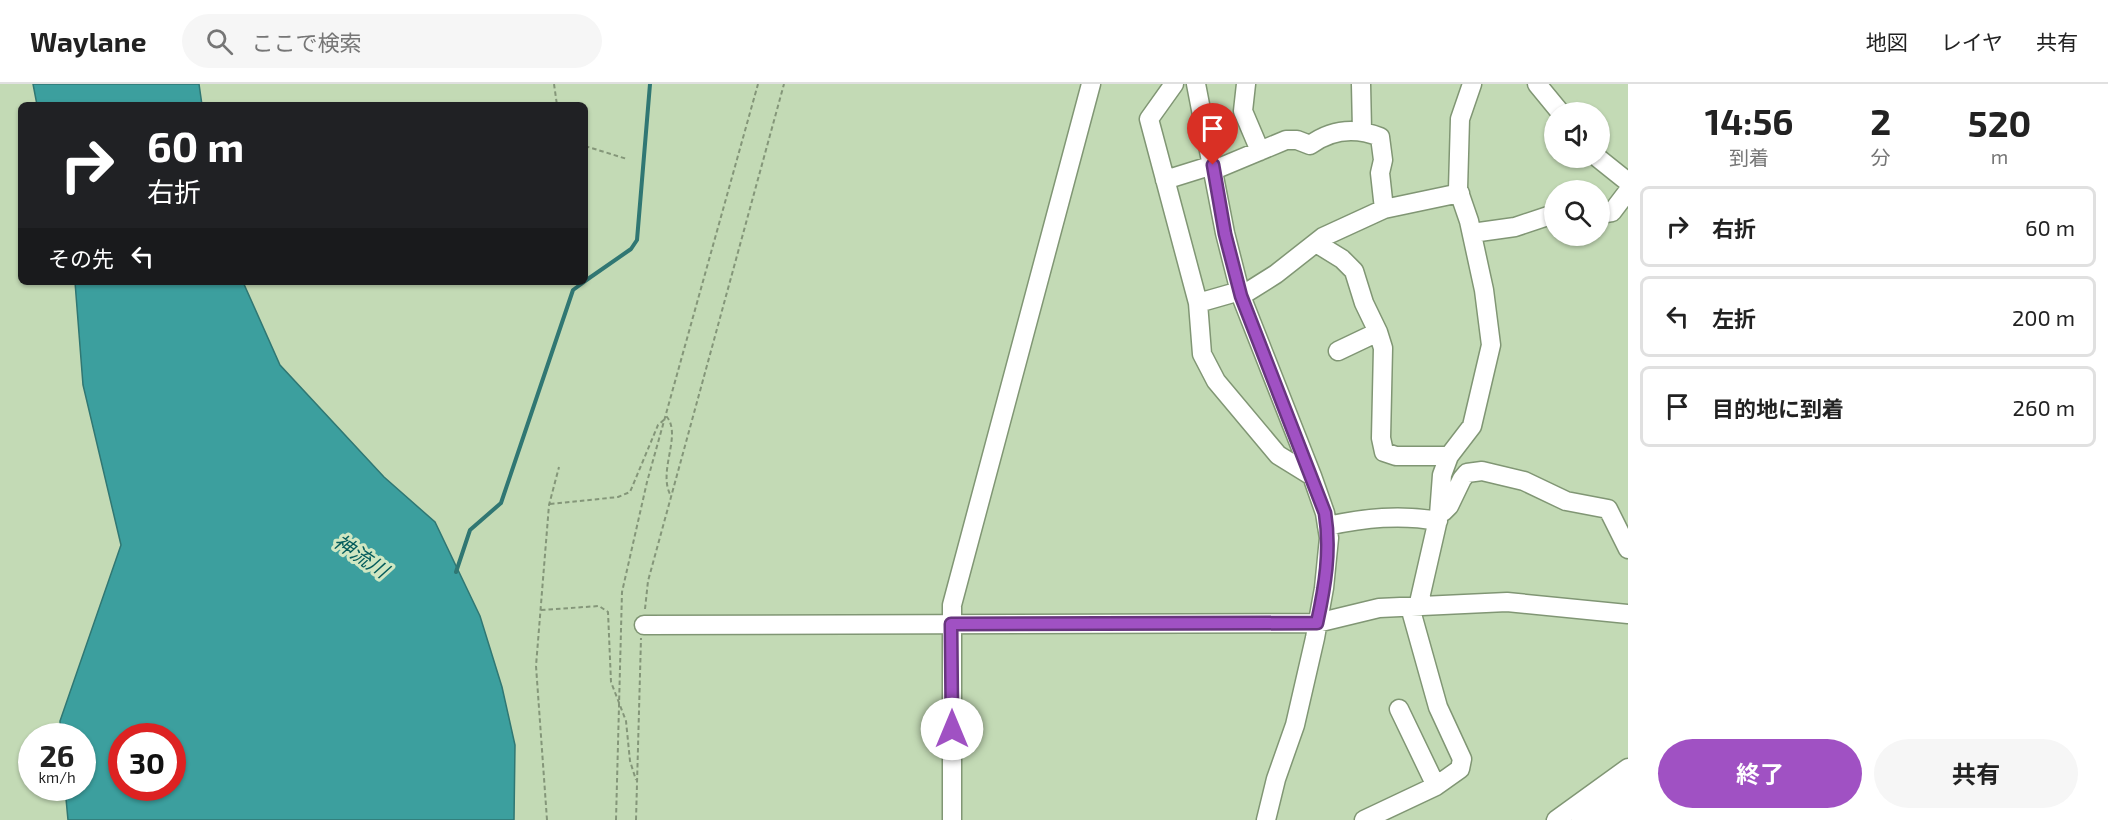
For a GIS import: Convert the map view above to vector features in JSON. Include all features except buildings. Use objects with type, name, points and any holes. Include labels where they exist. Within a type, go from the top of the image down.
[{"type":"highway","points":[[1585,820],[1628,789]]},
{"type":"street","points":[[952,820],[952,605],[1091,84]]},
{"type":"street","points":[[1174,84],[1149,119],[1198,303],[1202,354],[1216,381],[1278,454],[1312,476]]},
{"type":"street","points":[[1196,84],[1225,234],[1240,294],[1312,476],[1329,538],[1324,588],[1295,725],[1276,779],[1266,820]]},
{"type":"street","points":[[1246,84],[1243,111],[1260,151]]},
{"type":"street","points":[[1361,84],[1362,130]]},
{"type":"street","points":[[1364,820],[1436,786],[1460,769],[1462,759],[1438,707],[1414,607],[1438,518],[1442,475],[1449,456],[1472,426],[1491,345],[1490,321],[1472,233],[1458,189],[1460,119],[1472,84]]},
{"type":"street","points":[[1537,84],[1552,102]]},
{"type":"street","points":[[1165,180],[1213,167],[1286,140],[1297,140],[1310,145],[1334,132],[1362,130],[1380,137],[1383,160],[1380,173],[1384,209]]},
{"type":"street","points":[[1610,168],[1628,182]]},
{"type":"street","points":[[1610,212],[1628,191]]},
{"type":"street","points":[[1198,303],[1240,294],[1276,274],[1316,243],[1384,209],[1460,193]]},
{"type":"street","points":[[1472,233],[1515,227],[1544,217]]},
{"type":"street","points":[[1316,243],[1354,271],[1364,303],[1378,332],[1383,348],[1382,438],[1384,452],[1396,456],[1449,456]]},
{"type":"street","points":[[1338,351],[1378,332]]},
{"type":"street","points":[[1438,518],[1449,506],[1467,473],[1482,471],[1524,481],[1566,501],[1608,509],[1628,549]]},
{"type":"street","points":[[1327,526],[1367,517],[1438,518]]},
{"type":"street","points":[[644,625],[1317,623],[1379,608],[1507,602],[1628,614]]},
{"type":"street","points":[[1399,709],[1436,786]]},
{"type":"street","points":[[1556,820],[1628,768]]},
{"type":"street","points":[[1615,820],[1628,811]]},
{"type":"path","points":[[554,84],[557,102]]},
{"type":"path","points":[[616,820],[617,703],[622,592],[647,482],[667,417],[758,84]]},
{"type":"path","points":[[636,820],[648,581],[784,84]]},
{"type":"path","points":[[588,147],[627,159]]},
{"type":"path","points":[[667,417],[671,426],[671,438],[665,480],[671,496]]},
{"type":"path","points":[[549,505],[618,497],[630,492],[658,425],[667,417]]},
{"type":"path","points":[[547,820],[536,666],[549,505],[559,467]]},
{"type":"path","points":[[541,610],[599,606],[608,612],[611,682],[617,703],[623,709],[630,761],[637,782]]},
{"type":"water","points":[[33,84],[199,84],[202,102],[36,102]]},
{"type":"water","name":"神流川","points":[[75,285],[244,285],[280,365],[384,477],[435,522],[480,616],[502,687],[515,745],[514,820],[68,820],[66,801],[96,801],[96,723],[60,723],[121,545],[83,385]]},
{"type":"waterway","points":[[588,279],[631,249],[637,240],[650,84]]},
{"type":"waterway","points":[[456,572],[470,530],[501,503],[573,290],[580,285]]},
{"type":"route","points":[[952,729],[951,624],[1317,623],[1324,588],[1329,538],[1325,513],[1241,296],[1225,234],[1213,165]]}]
